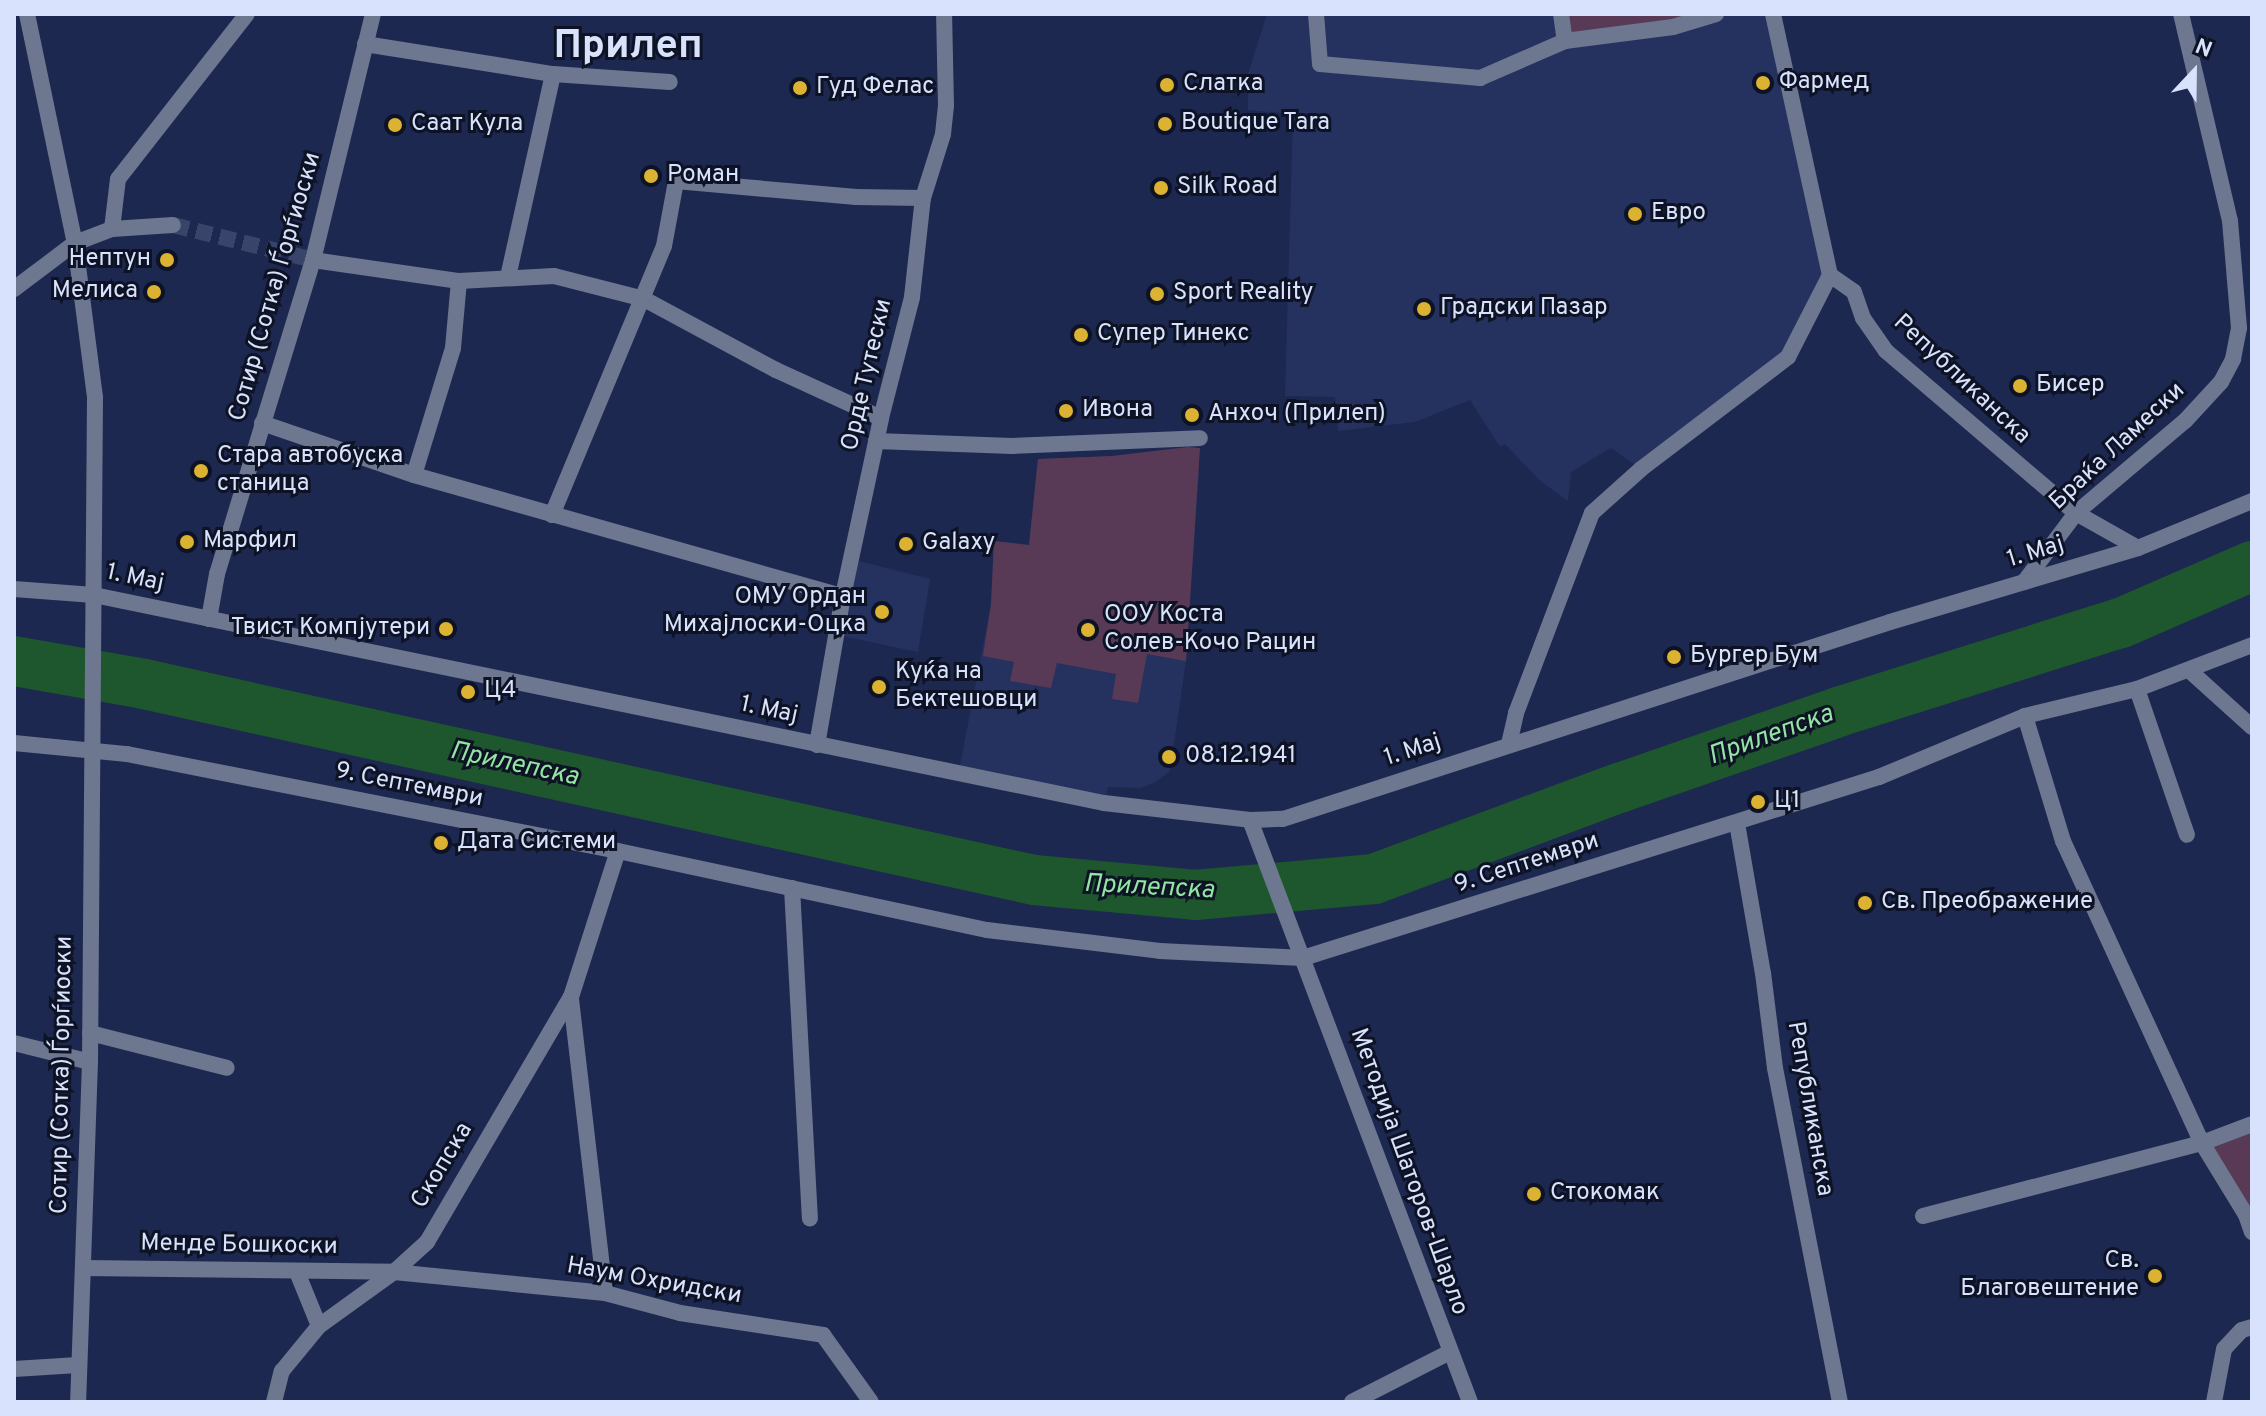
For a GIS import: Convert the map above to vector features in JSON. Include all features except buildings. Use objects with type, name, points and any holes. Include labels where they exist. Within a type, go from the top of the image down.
[{"type":"street","name":"Сотир (Сотка) Ѓорѓиоски","points":[[27,14],[75,243],[95,397],[90,1062],[78,1402]]},
{"type":"street","points":[[112,229],[118,179],[247,14]]},
{"type":"street","name":"Сотир (Сотка) Ѓорѓиоски","points":[[209,619],[217,574],[313,260],[373,14]]},
{"type":"street","name":"Орде Тутески","points":[[817,745],[843,596],[881,418],[912,297],[923,198],[943,134],[944,14]]},
{"type":"street","points":[[1316,14],[1320,64],[1480,78],[1565,41],[1673,27],[1716,14]]},
{"type":"street","points":[[1561,14],[1565,41]]},
{"type":"street","points":[[1509,744],[1516,713],[1592,513],[1641,469],[1788,357],[1830,275],[1773,14]]},
{"type":"street","name":"Браќа Ламески","points":[[2024,582],[2076,513],[2185,421],[2221,382],[2233,359],[2239,328],[2230,221],[2181,14]]},
{"type":"street","points":[[365,44],[553,74],[670,82]]},
{"type":"street","points":[[508,277],[553,74]]},
{"type":"street","points":[[552,515],[664,246],[676,181],[856,197],[923,198]]},
{"type":"street","points":[[14,289],[75,243],[112,229],[173,225]]},
{"type":"street","points":[[313,260],[459,281],[554,276],[644,299],[776,370],[881,418]]},
{"type":"street","name":"Републиканска","points":[[1830,275],[1854,292],[1863,318],[1886,351],[2076,513],[2138,548]]},
{"type":"street","points":[[414,475],[453,348],[459,281]]},
{"type":"street","points":[[262,423],[414,475],[843,596]]},
{"type":"street","points":[[876,441],[1012,446],[1200,438]]},
{"type":"street","name":"1. Мај","points":[[14,589],[94,595],[1104,803],[1250,820],[1283,819],[1509,744],[2138,548],[2252,501]]},
{"type":"street","name":"9. Септември","points":[[14,743],[93,748],[618,851],[987,930],[1160,951],[1303,958],[1879,777],[2025,716],[2137,689],[2252,645]]},
{"type":"street","points":[[2190,671],[2252,728]]},
{"type":"street","points":[[2137,689],[2187,835]]},
{"type":"street","points":[[2025,716],[2063,841],[2202,1143],[2249,1214],[2252,1232]]},
{"type":"street","name":"Методија Шаторов-Шарло","points":[[1250,820],[1448,1353],[1470,1402]]},
{"type":"street","name":"Републиканска","points":[[1737,823],[1763,973],[1775,1068],[1840,1402]]},
{"type":"street","points":[[605,1293],[571,997],[618,851]]},
{"type":"street","points":[[792,888],[810,1219]]},
{"type":"street","name":"Скопска","points":[[274,1402],[282,1371],[319,1326],[394,1272],[427,1242],[571,997]]},
{"type":"street","points":[[90,1033],[227,1068]]},
{"type":"street","points":[[14,1043],[90,1062]]},
{"type":"street","points":[[1923,1216],[2202,1143],[2252,1124]]},
{"type":"street","name":"Менде Бошкоски","points":[[83,1268],[394,1272]]},
{"type":"street","points":[[297,1272],[319,1326]]},
{"type":"street","name":"Наум Охридски","points":[[394,1272],[605,1293],[680,1313],[823,1335],[871,1402]]},
{"type":"street","points":[[2214,1402],[2224,1349],[2242,1330],[2252,1327]]},
{"type":"street","points":[[1352,1402],[1448,1353]]},
{"type":"street","points":[[14,1369],[78,1365]]},
{"type":"shaded area","points":[[1267,14],[1773,14],[1830,275],[1788,357],[1641,469],[1611,448],[1571,472],[1568,501],[1539,480],[1505,444],[1500,447],[1470,400],[1415,422],[1338,431],[1335,397],[1285,396],[1293,114],[1248,110],[1248,74]]},
{"type":"shaded area","points":[[1561,14],[1716,14],[1565,41]]},
{"type":"shaded area","name":"ООУ Коста Солев-Кочо Рацин","points":[[1188,447],[1187,470],[1199,471],[1186,661],[1170,771],[1156,782],[1140,788],[1108,787],[1104,803],[958,776],[991,604],[994,541],[1029,545],[1038,459],[1112,456]]},
{"type":"shaded area","name":"ООУ Коста Солев-Кочо Рацин","points":[[1200,448],[1186,661],[1147,654],[1138,703],[1112,699],[1116,674],[1057,663],[1051,688],[1010,681],[1014,662],[983,656],[991,604],[994,541],[1029,545],[1038,459],[1112,456]]},
{"type":"shaded area","name":"ОМУ Ордан Михајлоски-Оцка","points":[[851,559],[930,579],[918,652],[837,635]]},
{"type":"shaded area","points":[[2252,1124],[2252,1213],[2202,1143]]},
{"type":"waterway","name":"Прилепска","points":[[14,661],[144,684],[1034,880],[1195,895],[1374,879],[1622,787],[1838,712],[2121,623],[2252,566]]},
{"type":"tunnel","points":[[173,225],[313,260]]},
{"type":"place","name":"Фармед","points":[[1763,83]]},
{"type":"place","name":"Слатка","points":[[1167,85]]},
{"type":"place","name":"Гуд Фелас","points":[[800,88]]},
{"type":"place","name":"Boutique Tara","points":[[1165,124]]},
{"type":"place","name":"Саат Кула","points":[[395,125]]},
{"type":"place","name":"Роман","points":[[651,176]]},
{"type":"place","name":"Silk Road","points":[[1161,188]]},
{"type":"place","name":"Евро","points":[[1635,214]]},
{"type":"place","name":"Нептун","points":[[167,260]]},
{"type":"place","name":"Мелиса","points":[[154,292]]},
{"type":"place","name":"Sport Reality","points":[[1157,294]]},
{"type":"place","name":"Градски Пазар","points":[[1424,309]]},
{"type":"place","name":"Супер Тинекс","points":[[1081,335]]},
{"type":"place","name":"Бисер","points":[[2020,386]]},
{"type":"place","name":"Ивона","points":[[1066,411]]},
{"type":"place","name":"Анхоч (Прилеп)","points":[[1192,415]]},
{"type":"place","name":"Стара автобуска станица","points":[[201,471]]},
{"type":"place","name":"Марфил","points":[[187,542]]},
{"type":"place","name":"Galaxy","points":[[906,544]]},
{"type":"place","name":"ОМУ Ордан Михајлоски-Оцка","points":[[882,612]]},
{"type":"place","name":"Твист Компјутери","points":[[446,629]]},
{"type":"place","name":"ООУ Коста Солев-Кочо Рацин","points":[[1088,630]]},
{"type":"place","name":"Бургер Бум","points":[[1674,657]]},
{"type":"place","name":"Куќа на Бектешовци","points":[[879,687]]},
{"type":"place","name":"Ц4","points":[[468,692]]},
{"type":"place","name":"08.12.1941","points":[[1169,757]]},
{"type":"place","name":"Ц1","points":[[1758,802]]},
{"type":"place","name":"Дата Системи","points":[[441,843]]},
{"type":"place","name":"Св. Преображение","points":[[1865,903]]},
{"type":"place","name":"Стокомак","points":[[1534,1194]]},
{"type":"place","name":"Св. Благовештение","points":[[2155,1276]]},
{"type":"district","name":"Прилеп","points":[[628,47]]}]
